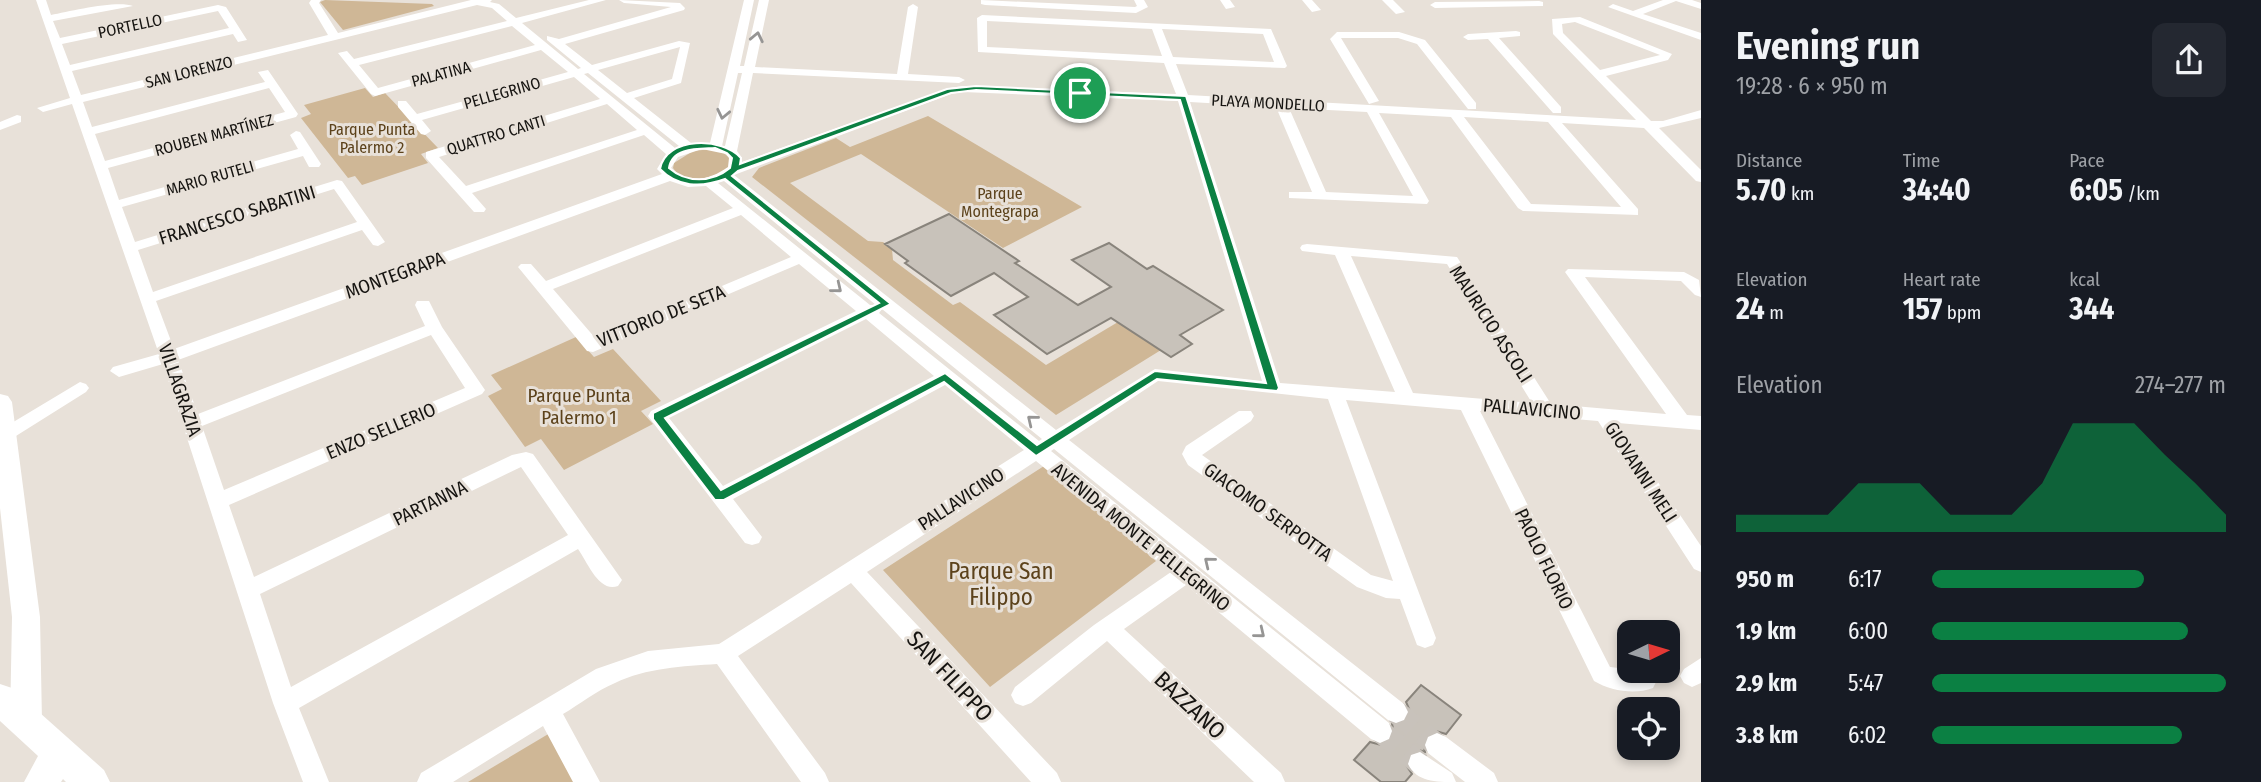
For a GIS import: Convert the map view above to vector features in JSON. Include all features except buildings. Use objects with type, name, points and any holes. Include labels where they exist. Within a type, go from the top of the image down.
[{"type":"main road","points":[[0,699],[26,722],[50,767],[92,782]]},
{"type":"street","name":"VILLAGRAZIA","points":[[41,0],[64,70],[90,131],[192,423],[285,703],[316,782]]},
{"type":"street","points":[[316,0],[314,3],[334,36]]},
{"type":"street","points":[[434,0],[483,1],[495,6],[673,153]]},
{"type":"street","points":[[502,0],[688,147]]},
{"type":"street","name":"PALATINA","points":[[352,63],[601,0]]},
{"type":"street","points":[[557,43],[680,8],[624,0]]},
{"type":"street","points":[[727,167],[716,146],[749,0]]},
{"type":"street","points":[[727,167],[764,0]]},
{"type":"street","points":[[1307,0],[1316,10]]},
{"type":"street","points":[[1387,0],[1400,12]]},
{"type":"street","points":[[1633,14],[1672,0]]},
{"type":"street","points":[[1681,0],[1701,6]]},
{"type":"street","name":"SAN LORENZO","points":[[43,108],[483,1]]},
{"type":"street","points":[[985,2],[1141,4]]},
{"type":"street","points":[[1435,5],[1540,5]]},
{"type":"street","points":[[46,19],[111,6],[128,6]]},
{"type":"street","points":[[902,77],[913,7]]},
{"type":"street","points":[[1613,7],[1701,37]]},
{"type":"street","name":"PORTELLO","points":[[55,43],[211,9],[222,9],[239,35],[64,70]]},
{"type":"street","points":[[982,18],[1267,31],[1281,66],[1168,60],[982,50],[982,18]]},
{"type":"street","points":[[1598,74],[1664,58],[1667,54],[1576,19],[1556,21],[1558,34],[1701,178]]},
{"type":"street","points":[[1156,26],[1182,94],[1273,388]]},
{"type":"street","points":[[1468,37],[1516,34]]},
{"type":"street","points":[[1294,195],[1422,201],[1335,39],[1337,35],[1399,35],[1421,42],[1472,106]]},
{"type":"street","points":[[1454,113],[1523,205],[1528,208],[1633,212],[1491,36]]},
{"type":"street","name":"PELLEGRINO","points":[[414,118],[679,44],[686,45],[677,81],[627,97]]},
{"type":"street","name":"PALATINA","points":[[343,53],[375,92],[543,46]]},
{"type":"street","points":[[733,69],[960,80]]},
{"type":"street","name":"ROUBEN MARTÍNEZ","points":[[102,166],[292,114],[264,72]]},
{"type":"street","name":"PLAYA MONDELLO","points":[[872,114],[943,83],[960,80],[1372,105],[1454,113],[1638,115]]},
{"type":"street","name":"ROUBEN MARTÍNEZ","points":[[90,131],[272,84]]},
{"type":"street","name":"PLAYA MONDELLO","points":[[727,167],[872,114],[962,89],[1182,94],[1281,104],[1472,106],[1648,124]]},
{"type":"street","name":"QUATTRO CANTI","points":[[479,209],[431,155],[608,100]]},
{"type":"street","points":[[1638,115],[1653,115],[1701,102]]},
{"type":"street","points":[[402,104],[425,131]]},
{"type":"street","points":[[1281,104],[1321,196]]},
{"type":"street","points":[[1648,124],[1663,125],[1701,114]]},
{"type":"street","points":[[0,126],[17,119]]},
{"type":"street","points":[[463,192],[645,131]]},
{"type":"street","points":[[296,135],[314,164]]},
{"type":"street","points":[[716,146],[688,147],[673,153],[666,161],[664,169],[670,176],[687,182],[727,167]]},
{"type":"street","name":"MARIO RUTELI","points":[[115,205],[306,151]]},
{"type":"street","name":"AVENIDA MONTE PELLEGRINO","points":[[727,167],[741,210],[1380,731]]},
{"type":"street","name":"AVENIDA MONTE PELLEGRINO","points":[[727,167],[886,304],[1396,712]]},
{"type":"street","name":"MONTEGRAPA","points":[[119,371],[169,357],[670,176]]},
{"type":"street","name":"FRANCESCO SABATINI","points":[[130,248],[337,184],[377,242]]},
{"type":"street","points":[[543,288],[741,210]]},
{"type":"street","points":[[148,299],[365,224]]},
{"type":"street","name":"MAURICIO ASCOLI","points":[[1307,248],[1452,260],[1545,410]]},
{"type":"street","points":[[1341,251],[1407,399]]},
{"type":"street","name":"VITTORIO DE SETA","points":[[526,267],[593,347],[800,258]]},
{"type":"street","points":[[1681,422],[1573,272],[1578,270],[1684,277],[1701,292]]},
{"type":"street","points":[[752,537],[657,416],[886,304]]},
{"type":"street","name":"ENZO SELLERIO","points":[[218,500],[476,390],[434,328],[423,305]]},
{"type":"street","points":[[192,423],[434,328]]},
{"type":"street","name":"PALLAVICINO","points":[[723,654],[1155,375],[1273,388],[1701,423]]},
{"type":"street","points":[[720,497],[945,377]]},
{"type":"street","points":[[2,437],[80,388]]},
{"type":"street","points":[[1335,393],[1425,638]]},
{"type":"street","points":[[0,402],[2,437],[26,617],[26,722]]},
{"type":"street","name":"PAOLO FLORIO","points":[[1467,403],[1602,674],[1617,679]]},
{"type":"street","name":"GIOVANNI MELI","points":[[1603,415],[1701,563]]},
{"type":"street","name":"GIACOMO SERPOTTA","points":[[1245,416],[1193,451],[1191,454],[1195,460],[1364,581],[1386,589],[1406,591]]},
{"type":"street","name":"PARTANNA","points":[[249,589],[526,459],[611,580]]},
{"type":"street","points":[[285,703],[581,538]]},
{"type":"street","name":"SAN FILIPPO","points":[[851,569],[1048,782]]},
{"type":"street","points":[[1023,695],[1108,628],[1185,574]]},
{"type":"street","name":"BAZZANO","points":[[1108,628],[1272,782]]},
{"type":"street","points":[[430,782],[604,676],[635,663],[676,656],[723,654],[816,782]]},
{"type":"street","points":[[1333,692],[1353,678]]},
{"type":"street","points":[[547,709],[587,782]]},
{"type":"street","points":[[1437,745],[1474,779]]},
{"type":"street","points":[[1420,764],[1443,782]]},
{"type":"green space","points":[[325,0],[434,6],[343,30],[320,2]]},
{"type":"green space","name":"Parque Punta Palermo 2","points":[[365,88],[373,97],[385,93],[438,148],[421,154],[428,163],[362,185],[355,176],[348,178],[301,118],[311,114],[304,105]]},
{"type":"green space","name":"Parque Montegrapa","points":[[928,116],[1082,207],[1003,248],[861,154],[790,183],[868,241],[883,242],[892,249],[893,260],[953,305],[960,302],[1046,365],[1118,322],[1161,350],[1056,415],[752,177],[759,168],[836,138],[850,147]]},
{"type":"green space","points":[[693,151],[721,151],[731,159],[729,169],[708,177],[692,179],[685,178],[673,168],[674,163]]},
{"type":"green space","name":"Parque Punta Palermo 1","points":[[576,337],[594,357],[613,349],[661,401],[641,411],[653,424],[564,470],[541,439],[525,447],[488,396],[502,389],[491,375]]},
{"type":"green space","name":"Parque San Filippo","points":[[1044,466],[1156,561],[990,687],[883,570]]},
{"type":"green space","points":[[550,733],[576,782],[468,782]]},
{"type":"tunnel","points":[[1396,712],[1437,745]]},
{"type":"tunnel","points":[[1380,731],[1420,764]]},
{"type":"route","points":[[1080,93],[976,88],[949,91],[734,169],[726,176],[709,182],[687,182],[670,176],[664,169],[666,161],[673,153],[702,145],[730,151],[736,158],[734,169],[733,171],[726,176],[886,304],[657,416],[720,497],[945,377],[1036,452],[1155,375],[1273,388],[1183,98],[1080,93]]}]
